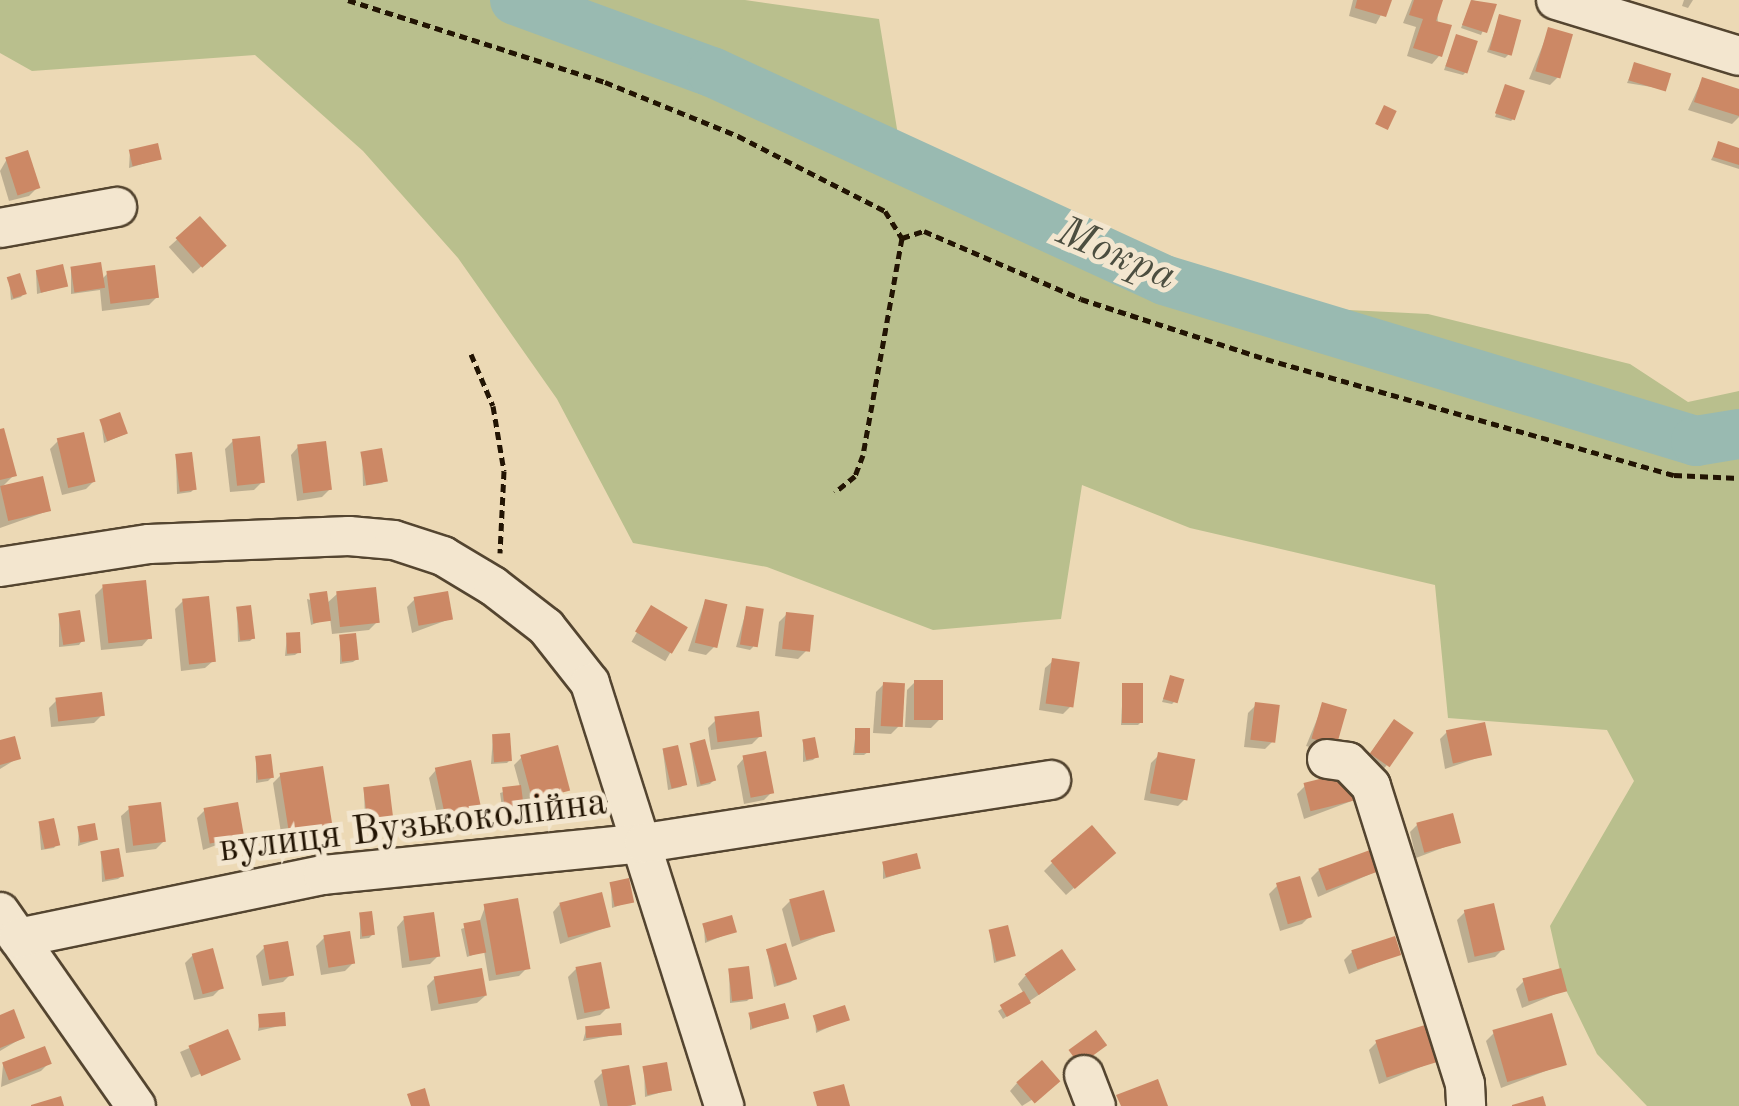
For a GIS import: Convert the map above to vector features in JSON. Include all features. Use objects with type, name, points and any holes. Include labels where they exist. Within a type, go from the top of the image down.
[{"type":"street","points":[[1556,0],[1739,56]]},
{"type":"street","points":[[0,228],[117,207]]},
{"type":"street","name":"вулиця Вузькоколійна","points":[[0,567],[149,544],[349,536],[394,540],[443,556],[494,586],[546,627],[590,683],[644,843]]},
{"type":"street","points":[[1327,759],[1348,762],[1371,786],[1465,1084],[1466,1106]]},
{"type":"street","name":"вулиця Вузькоколійна","points":[[9,925],[323,875],[644,843],[1051,780]]},
{"type":"street","points":[[644,843],[724,1106]]},
{"type":"street","points":[[9,925],[136,1106]]},
{"type":"path","points":[[348,0],[606,82],[738,136],[885,211],[902,238],[863,454],[854,476],[835,492]]},
{"type":"path","points":[[902,238],[924,231],[1081,299],[1266,359],[1674,474],[1739,478]]},
{"type":"path","points":[[471,354],[492,406],[504,471],[504,535],[494,586]]},
{"type":"green space","points":[[0,0],[745,0],[879,19],[906,184],[1155,300],[1428,314],[1630,364],[1688,402],[1739,391],[1739,1106],[1647,1106],[1597,1054],[1563,984],[1550,926],[1634,781],[1607,730],[1448,718],[1435,585],[1190,528],[1082,485],[1061,619],[933,630],[767,567],[633,543],[557,399],[458,258],[363,151],[255,55],[32,71],[0,53]]},
{"type":"building","points":[[1357,0],[1392,0],[1386,17],[1355,8]]},
{"type":"building","points":[[1414,0],[1443,0],[1436,21],[1452,25],[1442,57],[1413,48],[1423,19],[1409,15]]},
{"type":"building","points":[[1471,0],[1497,4],[1487,33],[1462,25]]},
{"type":"building","points":[[1499,14],[1521,20],[1512,56],[1489,50]]},
{"type":"building","points":[[1548,27],[1573,34],[1560,78],[1535,71]]},
{"type":"building","points":[[1456,34],[1478,41],[1467,73],[1445,66]]},
{"type":"building","points":[[1634,62],[1671,73],[1666,92],[1628,80]]},
{"type":"building","points":[[1702,77],[1739,89],[1739,116],[1694,102]]},
{"type":"building","points":[[1505,84],[1525,91],[1515,120],[1495,113]]},
{"type":"building","points":[[1384,105],[1397,111],[1388,130],[1375,124]]},
{"type":"building","points":[[1718,141],[1739,148],[1739,165],[1713,157]]},
{"type":"building","points":[[158,143],[162,160],[133,166],[129,150]]},
{"type":"building","points":[[28,150],[40,188],[18,195],[5,157]]},
{"type":"building","points":[[200,216],[227,246],[202,268],[175,238]]},
{"type":"building","points":[[101,262],[105,288],[74,293],[70,267]]},
{"type":"building","points":[[63,264],[68,286],[41,293],[36,270]]},
{"type":"building","points":[[155,265],[159,298],[110,304],[106,271]]},
{"type":"building","points":[[20,273],[27,294],[13,298],[7,277]]},
{"type":"building","points":[[120,412],[128,434],[107,441],[99,420]]},
{"type":"building","points":[[4,428],[17,476],[0,480],[0,429]]},
{"type":"building","points":[[84,432],[95,482],[68,488],[57,438]]},
{"type":"building","points":[[260,436],[265,483],[237,486],[232,439]]},
{"type":"building","points":[[326,441],[332,490],[303,493],[297,445]]},
{"type":"building","points":[[382,448],[388,481],[366,485],[360,452]]},
{"type":"building","points":[[192,452],[197,490],[180,492],[175,454]]},
{"type":"building","points":[[43,476],[51,511],[8,521],[0,486]]},
{"type":"building","points":[[146,580],[152,639],[108,643],[102,585]]},
{"type":"building","points":[[376,587],[380,623],[340,627],[336,591]]},
{"type":"building","points":[[327,591],[331,621],[313,623],[309,594]]},
{"type":"building","points":[[448,591],[453,620],[419,626],[414,597]]},
{"type":"building","points":[[209,596],[216,662],[189,664],[182,599]]},
{"type":"building","points":[[705,599],[727,604],[717,648],[695,643]]},
{"type":"building","points":[[251,605],[255,639],[240,641],[236,607]]},
{"type":"building","points":[[651,605],[688,627],[672,654],[635,632]]},
{"type":"building","points":[[746,606],[764,609],[758,647],[740,645]]},
{"type":"building","points":[[80,610],[85,642],[63,645],[58,613]]},
{"type":"building","points":[[786,612],[814,615],[810,652],[782,649]]},
{"type":"building","points":[[300,632],[301,653],[287,654],[286,633]]},
{"type":"building","points":[[356,633],[359,660],[342,662],[339,635]]},
{"type":"building","points":[[1052,658],[1080,662],[1073,707],[1046,704]]},
{"type":"building","points":[[1170,675],[1184,679],[1178,703],[1163,699]]},
{"type":"building","points":[[914,680],[943,680],[943,720],[914,720]]},
{"type":"building","points":[[883,682],[905,683],[903,727],[881,726]]},
{"type":"building","points":[[1122,683],[1143,683],[1143,723],[1122,723]]},
{"type":"building","points":[[102,692],[105,716],[58,722],[55,698]]},
{"type":"building","points":[[1255,702],[1280,705],[1275,743],[1250,740]]},
{"type":"building","points":[[1322,702],[1347,709],[1337,746],[1312,739]]},
{"type":"building","points":[[759,711],[762,737],[718,742],[714,716]]},
{"type":"building","points":[[1394,719],[1414,733],[1390,767],[1370,753]]},
{"type":"building","points":[[1485,722],[1492,755],[1453,764],[1446,730]]},
{"type":"building","points":[[855,728],[870,728],[870,753],[855,753]]},
{"type":"building","points":[[510,733],[512,761],[494,762],[492,734]]},
{"type":"building","points":[[15,736],[21,759],[0,765],[0,740]]},
{"type":"building","points":[[815,737],[819,758],[806,760],[802,739]]},
{"type":"building","points":[[705,739],[716,781],[701,785],[690,743]]},
{"type":"building","points":[[558,745],[570,790],[532,800],[520,755]]},
{"type":"building","points":[[678,745],[687,785],[672,789],[662,749]]},
{"type":"building","points":[[766,751],[774,793],[751,798],[742,756]]},
{"type":"building","points":[[1158,752],[1195,759],[1187,800],[1150,793]]},
{"type":"building","points":[[271,754],[274,778],[258,780],[255,756]]},
{"type":"building","points":[[471,760],[481,808],[445,816],[435,768]]},
{"type":"building","points":[[323,766],[333,826],[289,833],[280,773]]},
{"type":"building","points":[[1352,771],[1359,799],[1311,811],[1303,783]]},
{"type":"building","points":[[389,784],[393,817],[367,820],[363,787]]},
{"type":"building","points":[[521,785],[526,823],[507,825],[502,787]]},
{"type":"building","points":[[161,802],[166,842],[133,846],[128,806]]},
{"type":"building","points":[[238,802],[244,837],[210,844],[204,808]]},
{"type":"building","points":[[1453,813],[1461,843],[1424,853],[1416,823]]},
{"type":"building","points":[[54,818],[60,845],[45,849],[38,822]]},
{"type":"building","points":[[95,823],[98,840],[80,843],[77,826]]},
{"type":"building","points":[[1092,825],[1116,853],[1075,889],[1050,861]]},
{"type":"building","points":[[119,848],[124,877],[105,880],[100,851]]},
{"type":"building","points":[[1370,850],[1378,872],[1326,890],[1318,869]]},
{"type":"building","points":[[917,853],[921,869],[886,877],[882,862]]},
{"type":"building","points":[[1300,876],[1312,917],[1288,924],[1276,883]]},
{"type":"building","points":[[629,878],[634,902],[615,907],[609,882]]},
{"type":"building","points":[[824,890],[835,932],[800,941],[789,899]]},
{"type":"building","points":[[602,892],[611,927],[568,938],[559,903]]},
{"type":"building","points":[[518,898],[531,969],[496,975],[484,904]]},
{"type":"building","points":[[1494,903],[1505,950],[1475,957],[1464,910]]},
{"type":"building","points":[[372,911],[375,935],[362,936],[359,913]]},
{"type":"building","points":[[434,912],[440,957],[410,961],[403,916]]},
{"type":"building","points":[[732,915],[737,932],[707,941],[702,924]]},
{"type":"building","points":[[480,920],[486,952],[470,956],[463,923]]},
{"type":"building","points":[[1008,925],[1016,956],[996,961],[989,930]]},
{"type":"building","points":[[350,931],[355,964],[328,968],[323,935]]},
{"type":"building","points":[[1395,936],[1401,955],[1357,969],[1351,950]]},
{"type":"building","points":[[288,941],[294,975],[269,980],[263,945]]},
{"type":"building","points":[[786,943],[797,979],[777,985],[766,949]]},
{"type":"building","points":[[213,948],[224,989],[203,994],[192,954]]},
{"type":"building","points":[[1062,949],[1076,970],[1039,995],[1025,974]]},
{"type":"building","points":[[601,962],[610,1008],[584,1013],[575,967]]},
{"type":"building","points":[[749,966],[753,999],[732,1001],[728,969]]},
{"type":"building","points":[[482,968],[487,996],[439,1004],[434,977]]},
{"type":"building","points":[[1561,968],[1567,991],[1529,1002],[1522,978]]},
{"type":"building","points":[[1024,991],[1031,1003],[1007,1017],[1000,1005]]},
{"type":"building","points":[[785,1003],[789,1018],[752,1028],[748,1013]]},
{"type":"building","points":[[845,1005],[850,1020],[818,1031],[813,1016]]},
{"type":"building","points":[[14,1009],[25,1038],[0,1048],[0,1015]]},
{"type":"building","points":[[285,1012],[286,1026],[259,1028],[258,1014]]},
{"type":"building","points":[[1552,1013],[1567,1065],[1507,1082],[1492,1030]]},
{"type":"building","points":[[621,1023],[622,1035],[586,1038],[585,1026]]},
{"type":"building","points":[[1425,1025],[1436,1062],[1387,1077],[1375,1040]]},
{"type":"building","points":[[228,1029],[241,1059],[201,1076],[188,1046]]},
{"type":"building","points":[[1096,1030],[1107,1045],[1080,1065],[1068,1050]]},
{"type":"building","points":[[45,1046],[52,1064],[9,1080],[2,1062]]},
{"type":"building","points":[[1042,1060],[1060,1081],[1035,1103],[1016,1082]]},
{"type":"building","points":[[667,1062],[672,1091],[647,1095],[642,1066]]},
{"type":"building","points":[[629,1065],[636,1104],[608,1106],[601,1070]]},
{"type":"building","points":[[1158,1079],[1168,1106],[1121,1106],[1116,1095]]},
{"type":"building","points":[[844,1084],[850,1106],[817,1106],[813,1092]]},
{"type":"building","points":[[425,1088],[430,1106],[411,1106],[407,1094]]},
{"type":"building","points":[[61,1096],[64,1106],[31,1106],[31,1105]]},
{"type":"building","points":[[1543,1096],[1546,1106],[1512,1106],[1512,1105]]},
{"type":"waterway","name":"Мокра","points":[[515,0],[712,72],[1164,280],[1696,441],[1739,434]]}]
